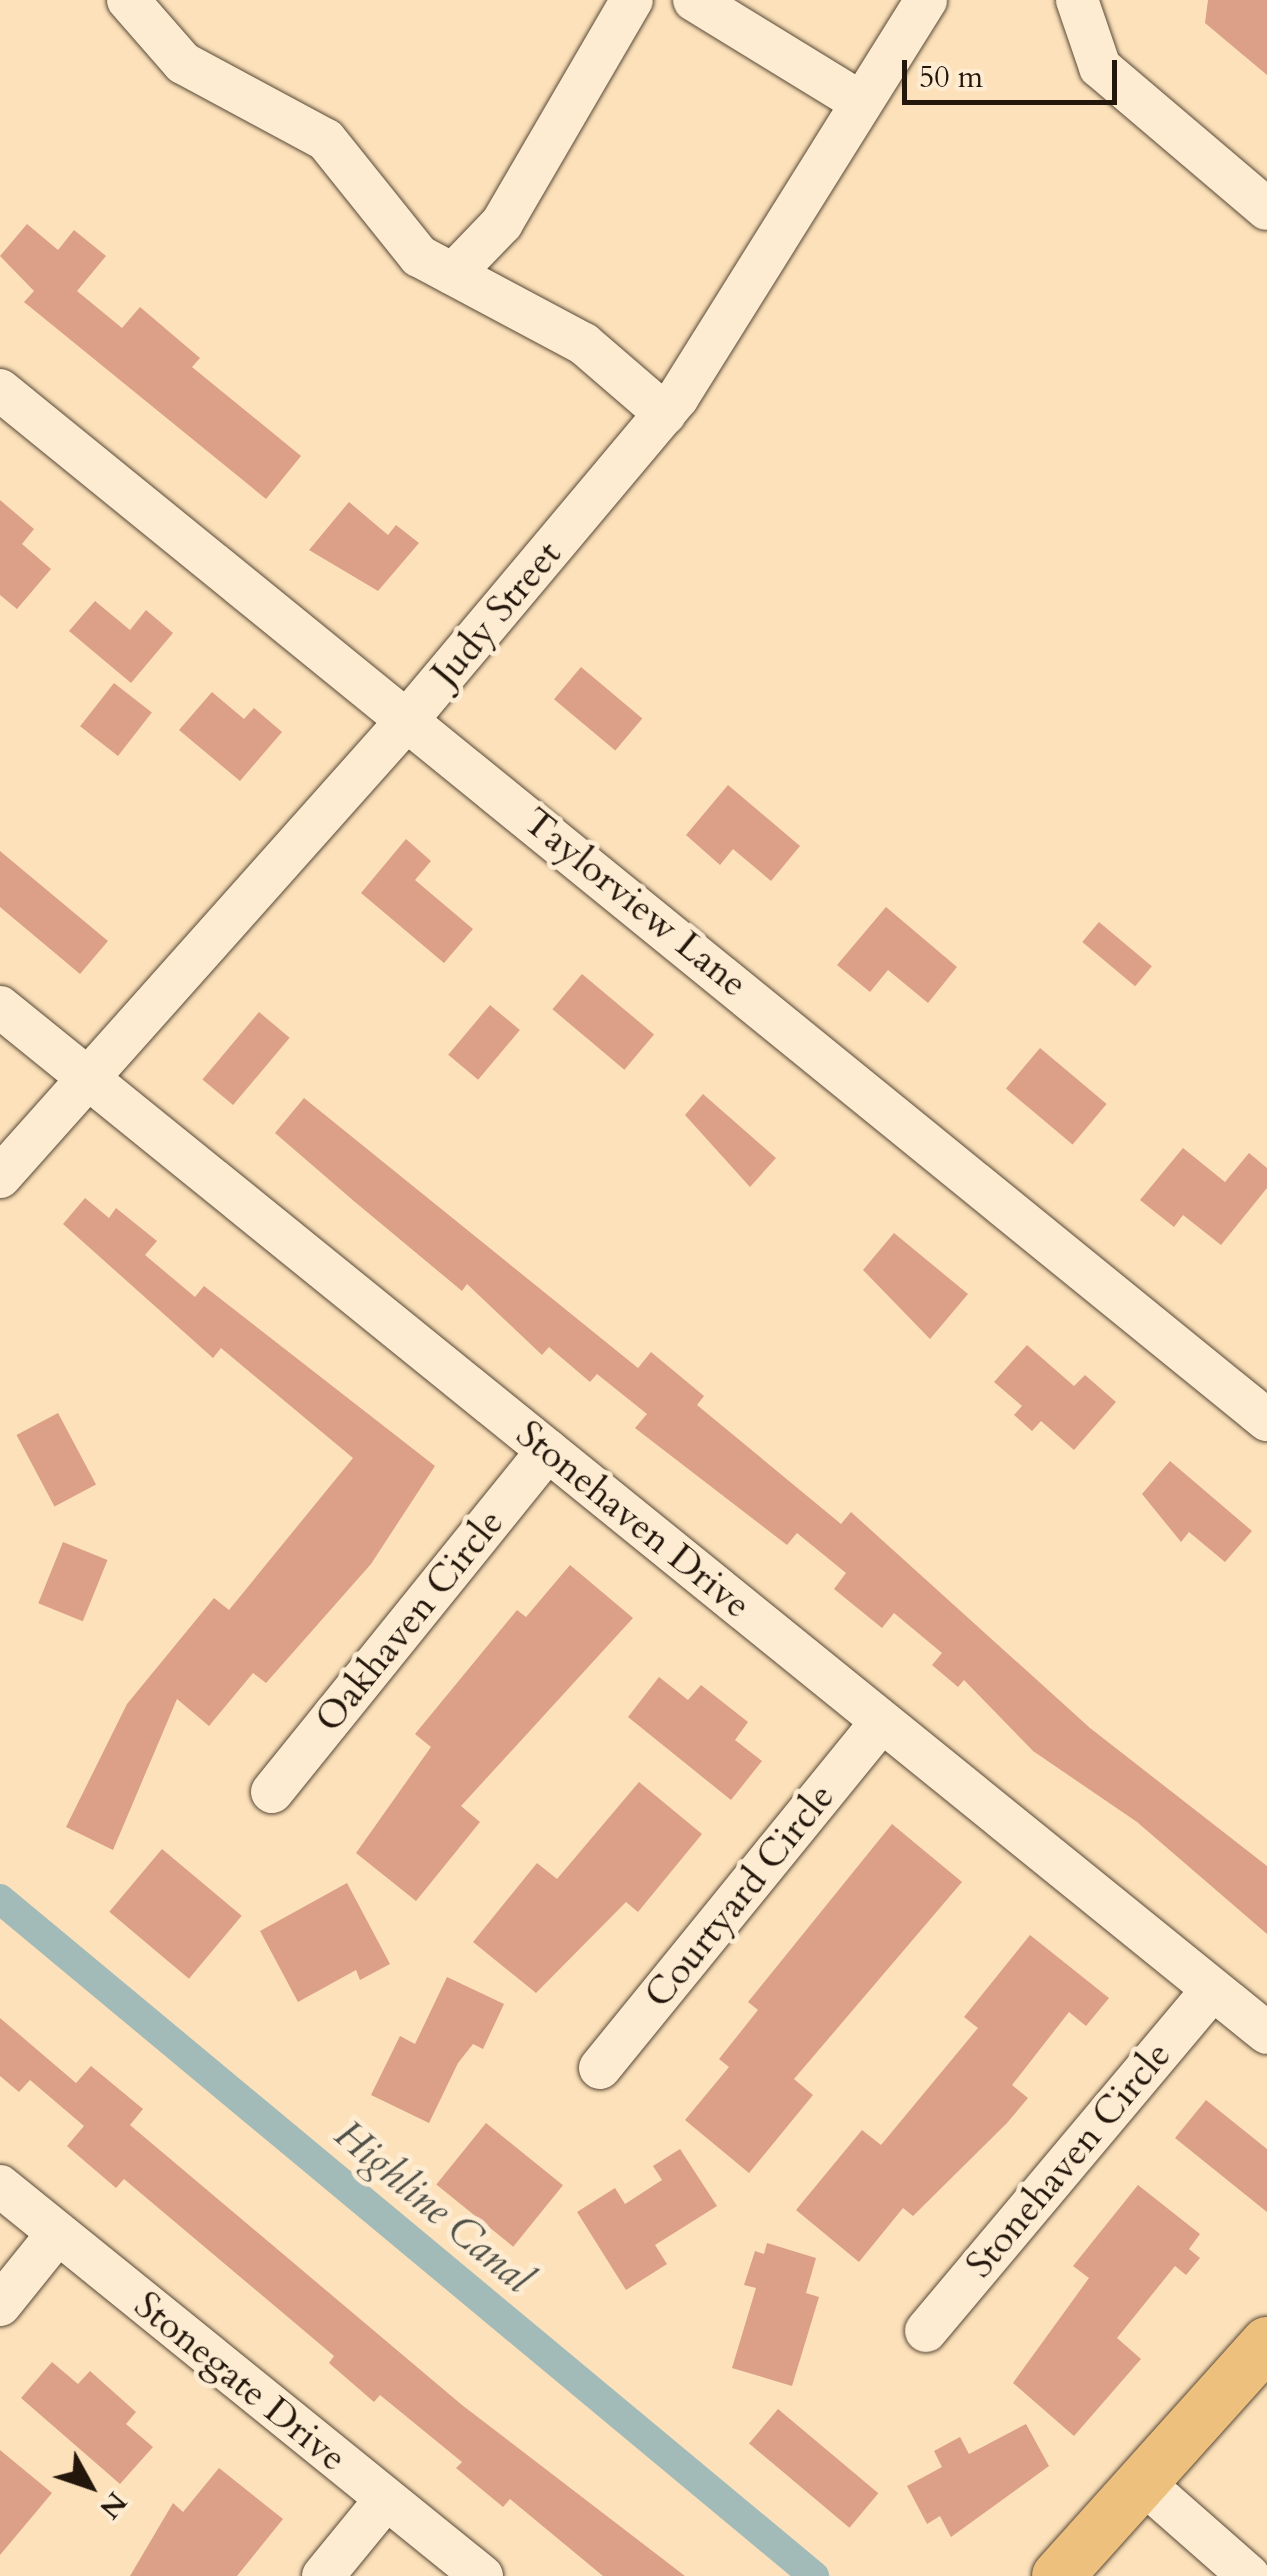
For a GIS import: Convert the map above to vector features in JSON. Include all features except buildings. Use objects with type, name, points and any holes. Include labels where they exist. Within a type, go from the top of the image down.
[{"type":"main road","points":[[1058,2576],[1267,2342]]},
{"type":"street","points":[[128,0],[183,63],[326,140],[419,256],[584,344],[664,414]]},
{"type":"street","points":[[453,274],[502,223],[632,0]]},
{"type":"street","name":"Judy Street","points":[[0,1177],[408,719],[664,414],[750,291],[859,101],[926,0]]},
{"type":"street","points":[[1077,0],[1100,67],[1267,209]]},
{"type":"street","points":[[709,5],[859,101]]},
{"type":"street","name":"Taylorview Lane","points":[[0,390],[1267,1420]]},
{"type":"street","name":"Stonehaven Drive","points":[[0,1007],[880,1724],[1267,2033]]},
{"type":"street","name":"Oakhaven Circle","points":[[272,1792],[548,1450]]},
{"type":"street","name":"Courtyard Circle","points":[[600,2068],[880,1724]]},
{"type":"street","name":"Stonehaven Circle","points":[[926,2331],[1212,1990]]},
{"type":"street","name":"Stonegate Drive","points":[[0,2186],[482,2576]]},
{"type":"street","points":[[0,2305],[57,2234]]},
{"type":"street","points":[[1142,2482],[1248,2576]]},
{"type":"street","points":[[323,2576],[386,2499]]},
{"type":"waterway","name":"Highline Canal","points":[[0,1899],[814,2576]]}]
